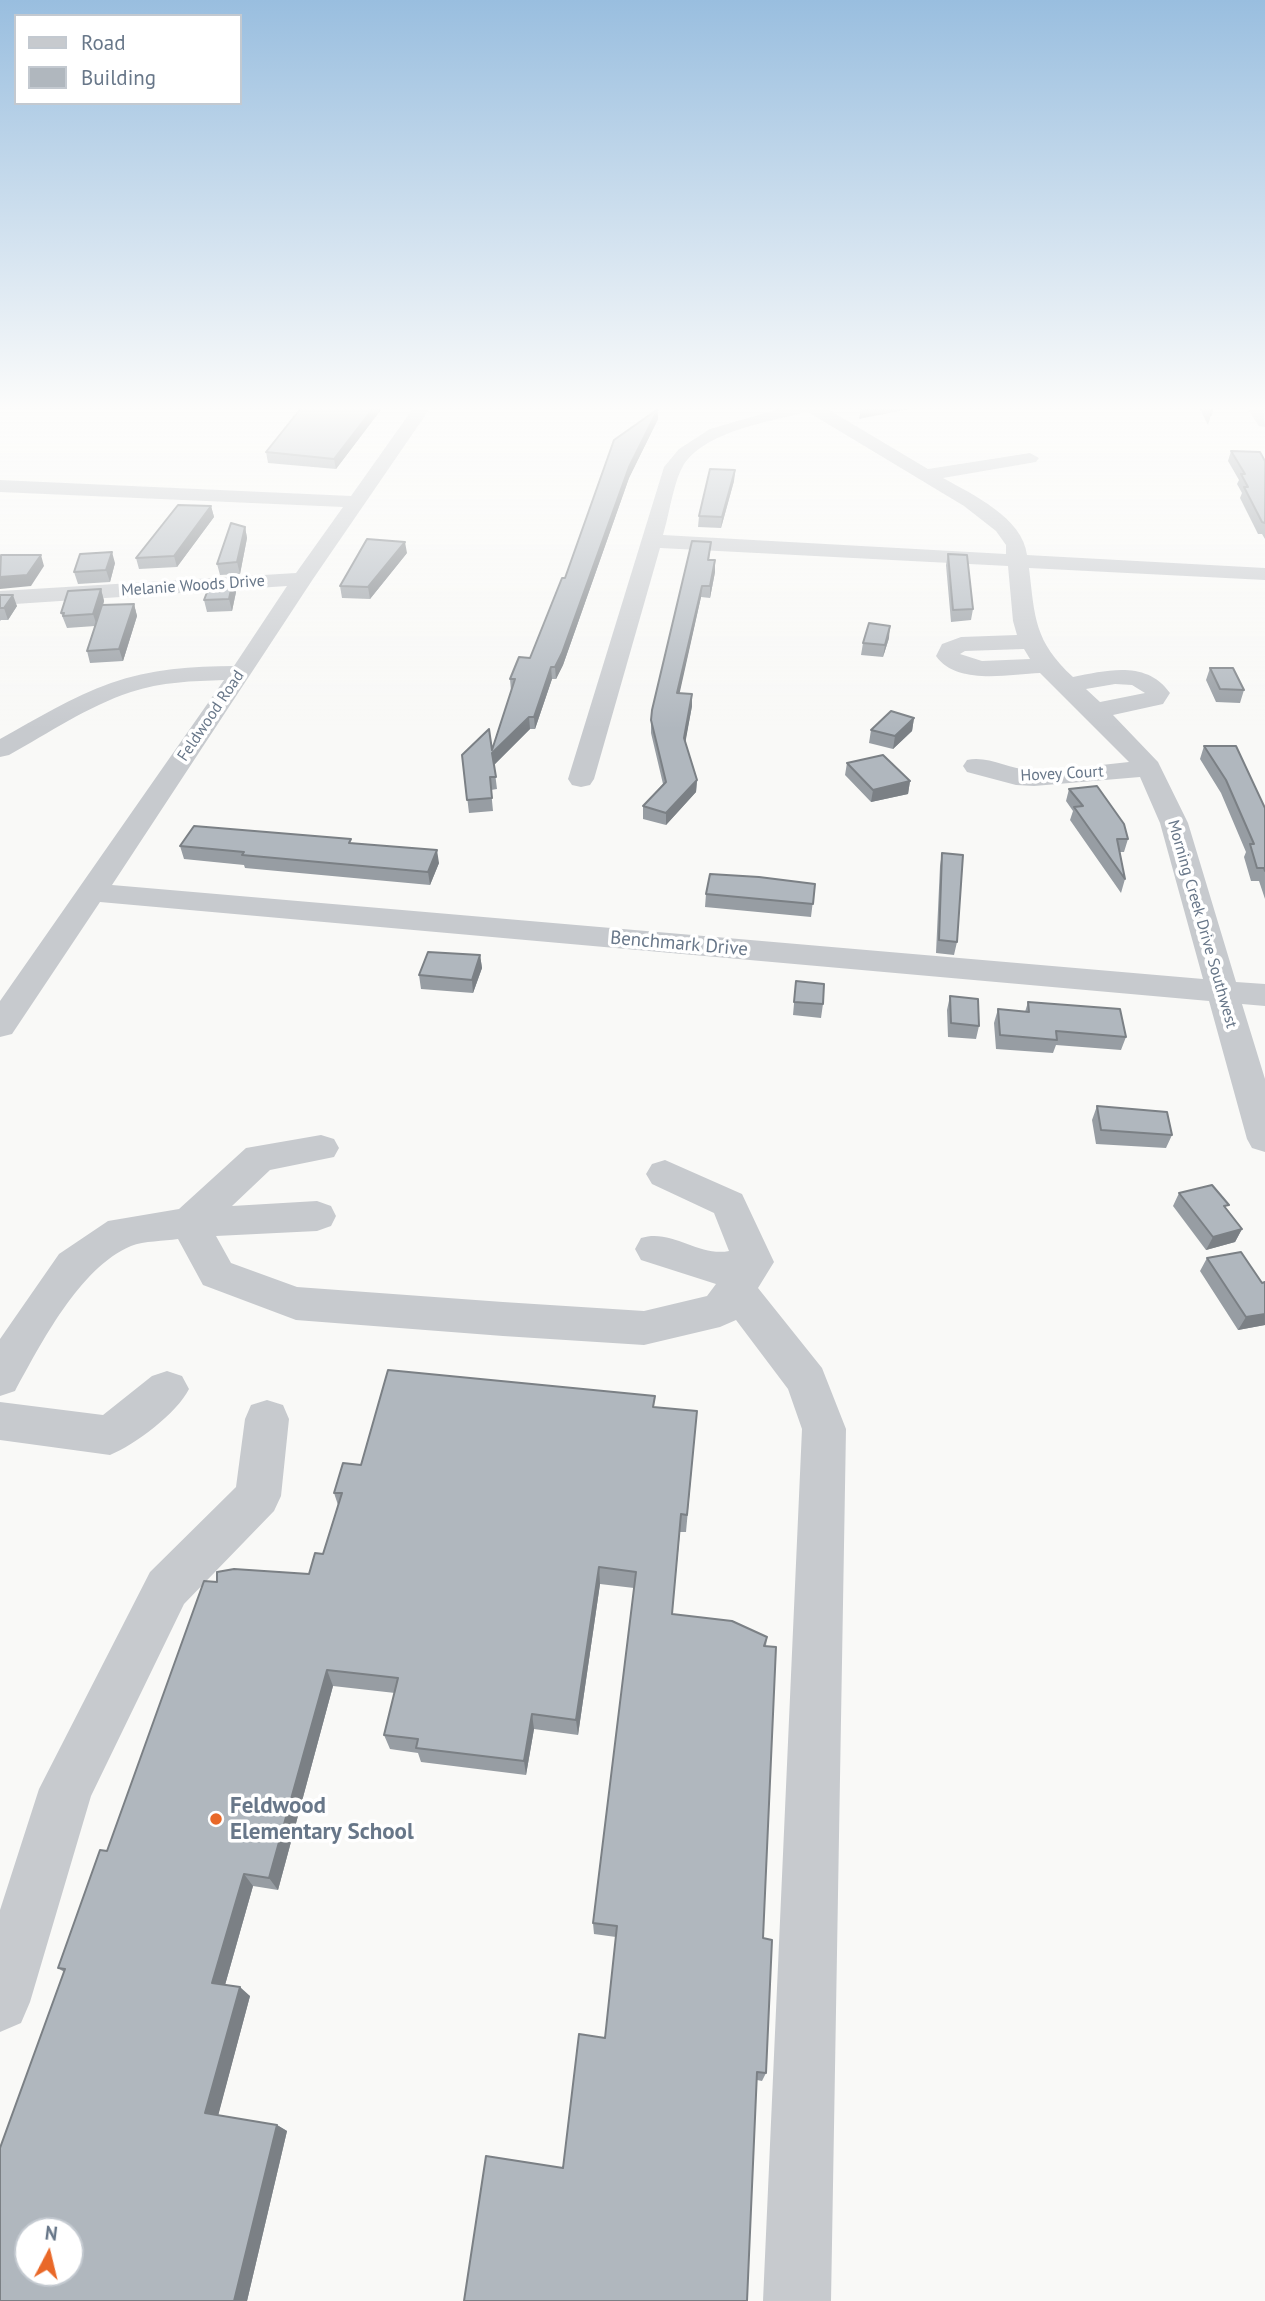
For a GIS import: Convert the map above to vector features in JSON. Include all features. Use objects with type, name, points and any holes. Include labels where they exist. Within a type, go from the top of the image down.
[{"type":"street","name":"Feldwood Road","points":[[0,1026],[346,514]]},
{"type":"street","points":[[581,779],[659,514]]},
{"type":"street","name":"Morning Creek Drive Southwest","points":[[987,514],[1003,527],[1016,545],[1024,621],[1031,642],[1046,666],[1095,711],[1149,768],[1174,823],[1265,1139]]},
{"type":"street","points":[[651,541],[1265,574]]},
{"type":"street","name":"Melanie Woods Drive","points":[[0,598],[163,589],[240,580],[302,579]]},
{"type":"street","points":[[1031,642],[961,644],[950,649],[948,656],[956,663],[974,668],[1046,666]]},
{"type":"street","points":[[0,749],[99,696],[125,687],[199,673],[241,673]]},
{"type":"street","points":[[1066,686],[1121,676],[1139,678],[1152,684],[1158,693],[1154,699],[1095,711]]},
{"type":"street","name":"Hovey Court","points":[[976,766],[1016,777],[1034,778],[1149,768]]},
{"type":"street","name":"Benchmark Drive","points":[[92,892],[1265,995]]},
{"type":"street","points":[[189,1223],[259,1158],[321,1148]]},
{"type":"street","points":[[665,1174],[729,1204],[745,1275],[807,1381],[824,1429],[797,2301]]},
{"type":"street","points":[[0,1378],[23,1336],[73,1265],[122,1233],[189,1223],[317,1216]]},
{"type":"street","points":[[189,1223],[216,1274],[296,1303],[644,1328],[720,1310],[745,1275]]},
{"type":"street","points":[[655,1249],[745,1275]]},
{"type":"street","points":[[0,1421],[110,1435],[167,1389]]},
{"type":"street","points":[[0,2001],[66,1789],[167,1587],[258,1496],[267,1419]]},
{"type":"building","points":[[171,514],[205,514],[174,556],[136,558]]},
{"type":"building","points":[[588,514],[612,514],[562,653],[555,667],[551,667],[534,717],[529,717],[492,753],[496,777],[490,777],[492,798],[467,800],[462,755],[489,729],[492,750],[515,679],[510,679],[519,657],[530,658],[562,578],[565,578]]},
{"type":"building","points":[[699,514],[723,514],[722,517]]},
{"type":"building","points":[[1258,514],[1265,514],[1265,523]]},
{"type":"building","points":[[231,523],[245,527],[237,562],[217,564]]},
{"type":"building","points":[[367,539],[405,542],[368,587],[340,586]]},
{"type":"building","points":[[692,541],[711,542],[708,560],[715,560],[710,586],[702,586],[677,693],[692,694],[684,738],[697,780],[666,813],[643,806],[666,782],[651,720]]},
{"type":"building","points":[[112,552],[106,570],[74,572],[80,554]]},
{"type":"building","points":[[948,554],[967,555],[973,609],[953,610]]},
{"type":"building","points":[[1,555],[41,555],[27,575],[0,577]]},
{"type":"building","points":[[233,581],[229,599],[204,600],[211,582]]},
{"type":"building","points":[[101,589],[93,614],[63,616],[64,613],[61,613],[68,591]]},
{"type":"building","points":[[0,595],[13,595],[4,608],[0,608]]},
{"type":"building","points":[[134,604],[119,649],[87,651],[102,605]]},
{"type":"building","points":[[869,623],[890,626],[885,645],[863,643]]},
{"type":"building","points":[[1210,668],[1233,668],[1244,690],[1220,689]]},
{"type":"building","points":[[891,711],[914,718],[895,736],[871,730]]},
{"type":"building","points":[[1204,746],[1236,746],[1265,808],[1265,871],[1264,868],[1257,868],[1250,844],[1254,844],[1226,780]]},
{"type":"building","points":[[883,755],[910,781],[873,790],[847,763]]},
{"type":"building","points":[[1097,786],[1124,824],[1128,839],[1117,839],[1125,879],[1074,807],[1083,806],[1069,789]]},
{"type":"building","points":[[194,826],[351,839],[349,843],[437,850],[428,872],[242,855],[244,852],[180,846]]},
{"type":"building","points":[[942,853],[963,855],[957,942],[939,940]]},
{"type":"building","points":[[710,874],[815,884],[813,904],[706,894]]},
{"type":"building","points":[[428,952],[480,955],[472,980],[419,975]]},
{"type":"building","points":[[796,981],[824,984],[823,1004],[794,1002]]},
{"type":"building","points":[[950,996],[978,999],[979,1026],[951,1023]]},
{"type":"building","points":[[1028,1002],[1120,1009],[1126,1037],[1056,1031],[1057,1040],[1000,1035],[998,1009],[1029,1012]]},
{"type":"building","points":[[1097,1106],[1167,1112],[1172,1135],[1101,1130]]},
{"type":"building","points":[[1212,1185],[1229,1205],[1224,1206],[1242,1229],[1213,1237],[1179,1193]]},
{"type":"building","points":[[1241,1252],[1262,1283],[1265,1282],[1265,1314],[1246,1317],[1207,1258]]},
{"type":"building","name":"Feldwood Elementary School","points":[[388,1370],[655,1396],[653,1407],[697,1411],[687,1515],[681,1514],[672,1614],[732,1621],[767,1637],[764,1646],[776,1647],[763,1938],[772,1940],[766,2073],[757,2072],[747,2301],[464,2301],[486,2156],[563,2168],[579,2034],[605,2038],[617,1926],[593,1923],[636,1572],[599,1567],[576,1720],[532,1714],[524,1761],[416,1748],[418,1739],[384,1735],[398,1678],[327,1670],[269,1878],[244,1874],[212,1983],[240,1987],[205,2113],[277,2125],[234,2301],[0,2301],[0,2148],[65,1969],[58,1968],[100,1850],[107,1851],[204,1581],[217,1582],[217,1572],[234,1569],[309,1574],[315,1553],[323,1554],[342,1493],[334,1493],[343,1463],[361,1465]]},
{"type":"place","name":"Feldwood Elementary School","points":[[216,1819]]}]
